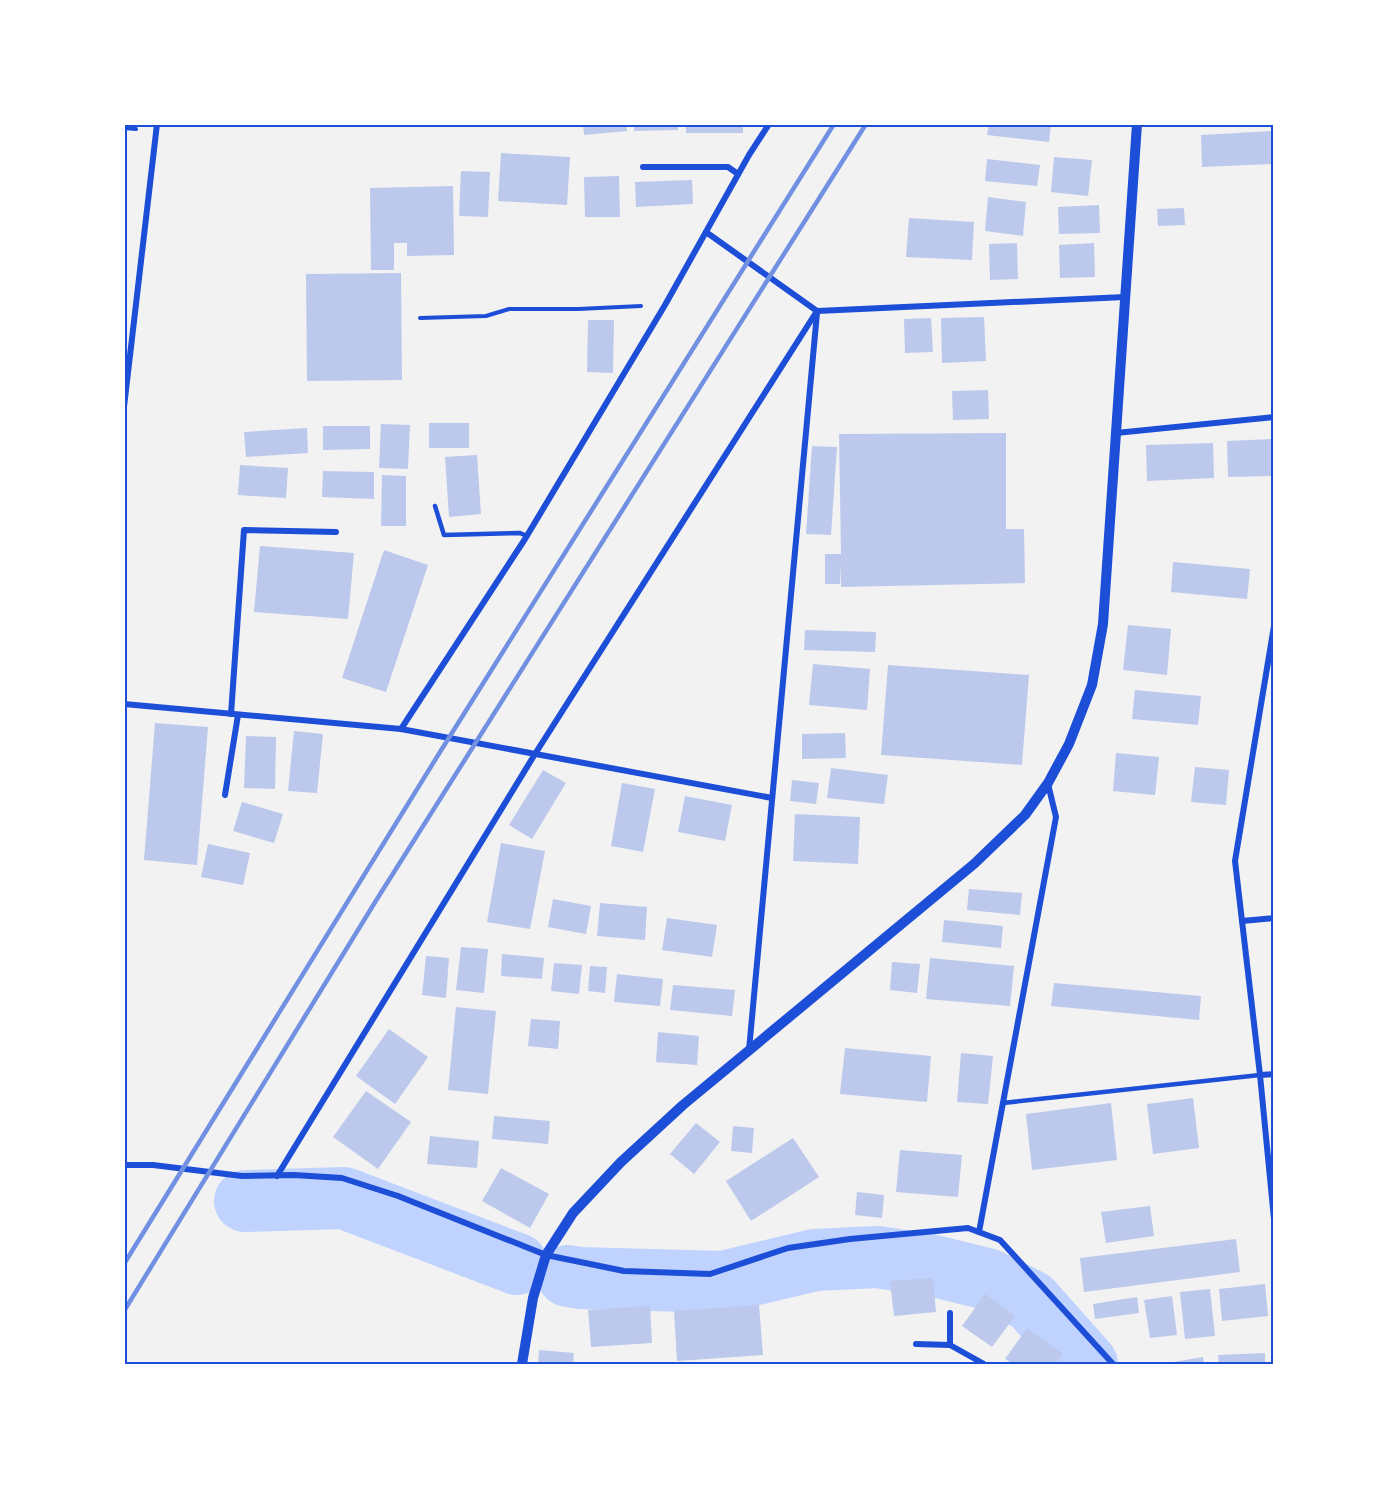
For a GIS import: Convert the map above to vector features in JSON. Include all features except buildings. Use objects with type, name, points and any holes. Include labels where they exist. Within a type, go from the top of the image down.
[{"type":"street","points":[[124,407],[157,124]]},
{"type":"street","points":[[401,729],[527,536],[665,305],[738,174],[769,124]]},
{"type":"street","points":[[522,1365],[533,1298],[546,1255],[573,1213],[621,1162],[683,1105],[974,864],[1025,815],[1048,783],[1069,744],[1092,685],[1103,624],[1137,124]]},
{"type":"street","points":[[643,167],[728,167],[738,174]]},
{"type":"street","points":[[706,232],[818,310],[1125,297]]},
{"type":"street","points":[[277,1176],[535,754],[818,310]]},
{"type":"street","points":[[749,1050],[818,310]]},
{"type":"street","points":[[1116,433],[1274,417]]},
{"type":"street","points":[[225,795],[234,714],[244,530],[336,532]]},
{"type":"street","points":[[1274,626],[1235,861],[1274,1219]]},
{"type":"street","points":[[124,704],[401,729],[772,798]]},
{"type":"street","points":[[979,1232],[1056,818],[1048,783]]},
{"type":"street","points":[[1242,921],[1274,918]]},
{"type":"street","points":[[1260,1075],[1274,1074]]},
{"type":"street","points":[[124,1164],[153,1165],[242,1176],[342,1178],[398,1196],[546,1255],[624,1271],[710,1274],[788,1248],[850,1239],[968,1228],[1000,1240],[1113,1365]]},
{"type":"street","points":[[950,1313],[950,1345]]},
{"type":"street","points":[[916,1344],[950,1345],[984,1365]]},
{"type":"lane","points":[[435,507],[444,535],[520,533],[527,536]]},
{"type":"lane","points":[[1003,1103],[1260,1075]]},
{"type":"path","points":[[420,318],[486,316],[509,309],[665,305]]},
{"type":"waterway","points":[[245,1201],[344,1198],[517,1264]]},
{"type":"waterway","points":[[568,1276],[723,1282],[815,1260],[877,1257],[930,1265],[987,1279],[1031,1301],[1087,1364]]},
{"type":"railway","points":[[124,1264],[440,752],[834,124]]},
{"type":"railway","points":[[124,1311],[377,899],[866,124]]}]
